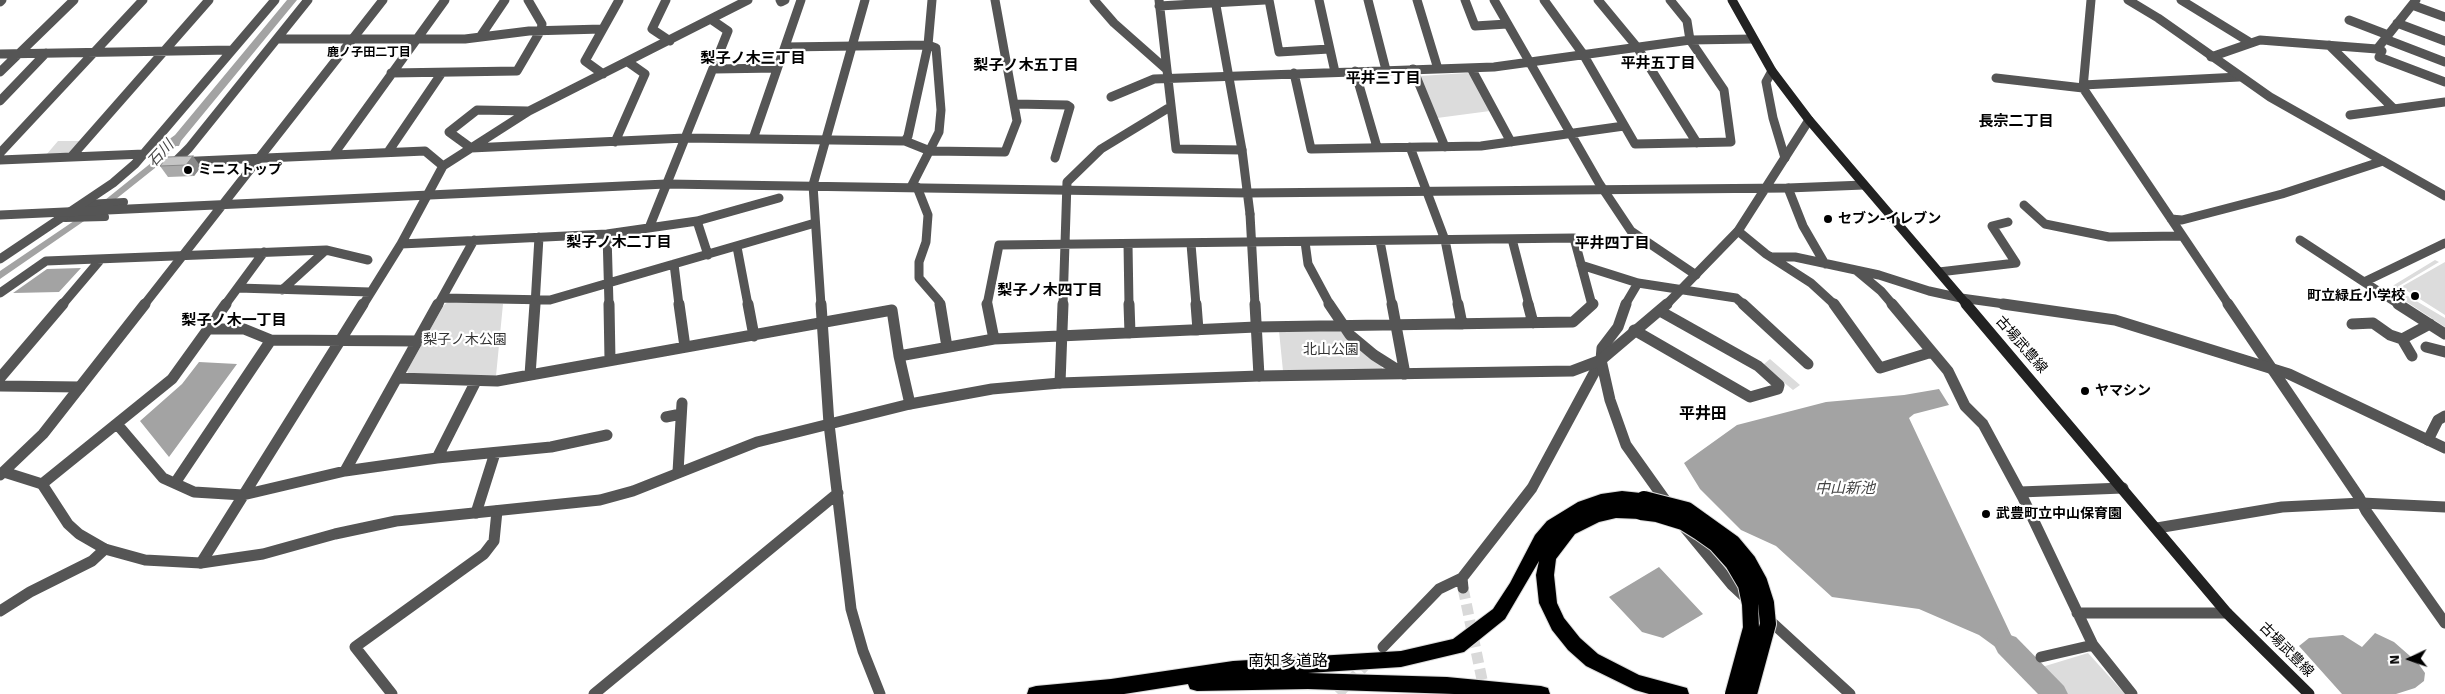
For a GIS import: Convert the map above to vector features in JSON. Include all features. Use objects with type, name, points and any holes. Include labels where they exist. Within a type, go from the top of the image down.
[{"type":"highway","points":[[1109,688],[1233,669],[1401,658],[1458,646],[1499,614],[1516,588],[1541,540],[1553,526],[1584,507],[1601,501],[1622,498],[1642,505],[1657,514],[1683,522],[1699,532],[1716,544],[1733,563],[1746,585],[1750,604],[1751,628],[1733,694]]},
{"type":"highway","points":[[1680,694],[1635,682],[1592,660],[1574,644],[1558,624],[1548,603],[1545,575],[1548,558],[1556,544],[1570,528],[1598,515],[1642,505],[1687,510],[1733,543],[1748,560],[1759,581],[1766,603],[1768,624],[1750,694]]},
{"type":"highway","name":"南知多道路","points":[[1036,694],[1109,688],[1236,682],[1308,681],[1447,685],[1541,694]]},
{"type":"main road","name":"古場武豊線","points":[[1732,0],[1772,71],[1809,120],[2157,528],[2227,613],[2309,694]]},
{"type":"street","points":[[0,72],[74,0]]},
{"type":"street","points":[[0,153],[143,0]]},
{"type":"street","points":[[71,157],[209,0]]},
{"type":"street","points":[[0,259],[113,183],[144,154],[275,0]]},
{"type":"street","points":[[308,0],[189,148],[175,162],[425,151],[443,166]]},
{"type":"street","points":[[2,473],[44,434],[383,0]]},
{"type":"street","points":[[333,155],[445,0]]},
{"type":"street","points":[[480,37],[505,0]]},
{"type":"street","points":[[391,73],[441,74],[517,71],[541,30],[542,24],[528,0]]},
{"type":"street","points":[[603,74],[585,61],[619,0]]},
{"type":"street","points":[[666,0],[652,29],[670,41]]},
{"type":"street","points":[[201,563],[339,340],[401,244],[443,166],[529,111],[712,20],[748,0]]},
{"type":"street","points":[[780,0],[781,2],[785,0]]},
{"type":"street","points":[[752,139],[801,0]]},
{"type":"street","points":[[865,0],[824,140],[813,185],[829,424],[851,610],[863,651],[880,694]]},
{"type":"street","points":[[905,141],[908,136],[928,45],[932,0]]},
{"type":"street","points":[[529,111],[477,110],[449,132],[471,148],[685,138],[905,141],[930,152],[1005,152],[1017,121],[995,0]]},
{"type":"street","points":[[1094,0],[1114,23],[1166,69]]},
{"type":"street","points":[[1242,150],[1176,149],[1159,3],[1264,0]]},
{"type":"street","points":[[1269,0],[1279,52],[1329,49]]},
{"type":"street","points":[[1319,0],[1334,72]]},
{"type":"street","points":[[1368,0],[1386,70]]},
{"type":"street","points":[[1417,0],[1438,69]]},
{"type":"street","points":[[1465,0],[1475,26],[1507,24]]},
{"type":"street","points":[[1494,0],[1603,190],[1631,231],[1696,275]]},
{"type":"street","points":[[1544,0],[1583,54],[1635,144],[1731,142],[1724,90],[1690,40],[1687,21],[1670,0]]},
{"type":"street","points":[[1598,0],[1637,47],[1697,143]]},
{"type":"street","points":[[2091,0],[2083,87],[2181,236],[2272,368],[2362,504],[2445,623]]},
{"type":"street","points":[[2128,0],[2158,18],[2239,77],[2270,97],[2445,196]]},
{"type":"street","points":[[2181,0],[2250,43]]},
{"type":"street","points":[[1215,2],[1248,193],[1259,376]]},
{"type":"street","points":[[2377,49],[2414,3],[2445,18]]},
{"type":"street","points":[[649,228],[728,30],[712,20]]},
{"type":"street","points":[[2349,20],[2445,62]]},
{"type":"street","points":[[2397,23],[2445,41]]},
{"type":"street","points":[[277,39],[416,39],[480,37],[541,30],[602,29]]},
{"type":"street","points":[[1111,97],[1149,81],[1167,78],[1471,68],[1690,40],[1753,39]]},
{"type":"street","points":[[2211,57],[2260,40],[2377,49],[2382,50],[2379,57],[2445,82]]},
{"type":"street","points":[[785,47],[928,45],[936,48],[941,110],[939,132],[914,187]]},
{"type":"street","points":[[2328,45],[2394,109]]},
{"type":"street","points":[[0,54],[232,50]]},
{"type":"street","points":[[0,101],[46,53]]},
{"type":"street","points":[[615,142],[645,74],[628,62]]},
{"type":"street","points":[[714,69],[777,68]]},
{"type":"street","points":[[1471,68],[1511,142]]},
{"type":"street","points":[[1413,69],[1445,147]]},
{"type":"street","points":[[1355,71],[1377,147]]},
{"type":"street","points":[[1772,71],[1766,82],[1773,118],[1785,158]]},
{"type":"street","points":[[1294,73],[1311,149],[1481,146],[1624,126]]},
{"type":"street","points":[[388,152],[441,74]]},
{"type":"street","points":[[1996,78],[2083,87],[2239,77]]},
{"type":"street","points":[[2350,115],[2445,102]]},
{"type":"street","points":[[1014,104],[1067,105],[1070,108],[1055,158]]},
{"type":"street","points":[[1060,383],[1067,182],[1101,149],[1170,107]]},
{"type":"street","points":[[1383,647],[1439,589],[1462,583],[1532,488],[1601,360],[1634,330],[1660,311],[1738,230],[1809,120]]},
{"type":"street","points":[[1410,147],[1445,240],[1462,324]]},
{"type":"street","points":[[0,160],[144,154]]},
{"type":"street","points":[[2171,219],[2182,220],[2282,194],[2383,161]]},
{"type":"street","points":[[67,215],[113,209],[666,184],[1248,193],[1788,188],[1864,185]]},
{"type":"street","points":[[914,187],[928,215],[926,242],[919,262],[918,278],[939,301],[947,347]]},
{"type":"street","points":[[1788,188],[1803,226],[1825,264]]},
{"type":"street","points":[[401,244],[607,234],[697,222],[778,198]]},
{"type":"street","points":[[86,204],[124,202]]},
{"type":"street","points":[[2024,205],[2045,224],[2100,235],[2181,236]]},
{"type":"street","points":[[0,215],[105,217]]},
{"type":"street","points":[[697,222],[708,255]]},
{"type":"street","points":[[1939,272],[2016,263],[2004,248],[1992,226],[2008,222]]},
{"type":"street","points":[[443,298],[535,300],[566,296],[815,223]]},
{"type":"street","points":[[1738,230],[1771,257],[1811,283],[1838,308],[1880,368],[1932,352]]},
{"type":"street","points":[[607,234],[610,360]]},
{"type":"street","points":[[530,375],[539,237]]},
{"type":"street","points":[[899,356],[994,339],[1130,332],[1256,327],[1573,322],[1594,304],[1574,238],[1380,242],[999,245],[987,304],[994,339]]},
{"type":"street","points":[[1512,239],[1533,323]]},
{"type":"street","points":[[345,471],[474,240]]},
{"type":"street","points":[[2300,240],[2445,334]]},
{"type":"street","points":[[1305,242],[1308,264],[1321,292],[1344,326],[1366,349],[1405,374]]},
{"type":"street","points":[[1380,242],[1405,374]]},
{"type":"street","points":[[2364,282],[2445,243]]},
{"type":"street","points":[[1128,244],[1130,332]]},
{"type":"street","points":[[1191,244],[1198,330]]},
{"type":"street","points":[[737,246],[754,336]]},
{"type":"street","points":[[282,290],[326,250]]},
{"type":"street","points":[[0,293],[46,261],[183,254],[326,250],[368,260]]},
{"type":"street","points":[[42,484],[172,379],[264,252]]},
{"type":"street","points":[[1771,257],[1795,257],[1879,275],[1929,291],[1961,298],[2115,320],[2272,368],[2445,448]]},
{"type":"street","points":[[0,378],[101,259]]},
{"type":"street","points":[[674,264],[685,347]]},
{"type":"street","points":[[1581,265],[1638,283],[1736,298],[1808,364]]},
{"type":"street","points":[[1857,271],[1880,291],[1948,371],[1965,406],[1983,424],[2020,492],[2093,645],[2132,694]]},
{"type":"street","points":[[1638,283],[1625,305],[1618,327],[1602,348],[1601,360],[1620,431],[1641,468],[1696,542],[1732,584],[1850,694]]},
{"type":"street","points":[[238,288],[370,292]]},
{"type":"street","points":[[396,378],[497,381],[562,371],[568,367],[817,325],[823,321],[892,310],[899,356],[910,404]]},
{"type":"street","points":[[1634,330],[1750,397],[1778,389],[1779,384],[1758,366],[1660,311]]},
{"type":"street","points":[[2352,324],[2373,323],[2390,335],[2402,339],[2412,356]]},
{"type":"street","points":[[2402,339],[2430,324]]},
{"type":"street","points":[[209,329],[244,329],[271,340],[418,341]]},
{"type":"street","points":[[175,483],[271,340]]},
{"type":"street","points":[[2426,347],[2445,352]]},
{"type":"street","points":[[2,473],[42,484],[68,524],[79,534],[106,549],[145,560],[201,563],[263,554],[335,534],[396,521],[600,500],[633,491],[757,442],[910,404],[992,389],[1060,383],[1259,376],[1572,371],[1601,360]]},
{"type":"street","points":[[438,458],[476,381]]},
{"type":"street","points":[[0,386],[80,386]]},
{"type":"street","points":[[666,417],[682,408],[678,472]]},
{"type":"street","points":[[2428,440],[2438,420],[2445,416]]},
{"type":"street","points":[[118,424],[163,478],[194,492],[243,495],[345,471],[438,458],[551,447],[607,435]]},
{"type":"street","points":[[476,513],[495,453]]},
{"type":"street","points":[[2020,492],[2123,488]]},
{"type":"street","points":[[594,694],[838,493]]},
{"type":"street","points":[[2157,528],[2242,512],[2282,507],[2362,504],[2445,508]]},
{"type":"street","points":[[392,694],[355,647],[484,554],[494,542],[497,511]]},
{"type":"street","points":[[0,611],[30,592],[92,561],[106,549]]},
{"type":"street","points":[[2077,613],[2227,613]]},
{"type":"street","points":[[2041,657],[2093,645]]},
{"type":"green space","points":[[1470,74],[1490,111],[1437,118],[1420,76]]},
{"type":"green space","points":[[58,141],[81,141],[71,153],[46,155]]},
{"type":"green space","points":[[2435,260],[2439,262],[2399,286],[2401,292],[2445,318],[2445,327],[2390,291],[2394,285]]},
{"type":"green space","points":[[2445,262],[2445,315],[2401,287]]},
{"type":"green space","name":"梨子ノ木公園","points":[[448,302],[503,304],[496,376],[409,375],[407,371],[444,305]]},
{"type":"green space","name":"北山公園","points":[[1339,330],[1381,363],[1382,369],[1283,371],[1279,331]]},
{"type":"green space","points":[[1770,359],[1800,385],[1793,390],[1763,365]]},
{"type":"green space","points":[[2088,653],[2125,694],[2068,694],[2042,667]]},
{"type":"water","name":"石川","points":[[287,0],[297,0],[181,141],[179,146],[176,146],[155,168],[116,199],[0,279],[0,271],[105,200],[151,163],[165,147],[160,146],[175,135]]},
{"type":"water","points":[[81,268],[59,292],[13,293],[47,269]]},
{"type":"water","points":[[199,362],[237,364],[169,457],[140,421],[182,384]]},
{"type":"water","name":"中山新池","points":[[1939,389],[1949,405],[1914,414],[1909,418],[2013,639],[2001,651],[1979,635],[1919,609],[1832,597],[1776,546],[1741,530],[1700,489],[1684,463],[1737,425],[1826,402],[1904,395]]},
{"type":"water","points":[[1659,567],[1703,614],[1663,638],[1642,632],[1609,597]]},
{"type":"water","points":[[2375,633],[2394,642],[2418,663],[2425,673],[2424,681],[2415,688],[2396,694],[2342,694],[2299,646],[2309,638],[2343,635],[2362,647]]},
{"type":"building","points":[[193,156],[186,165],[160,166],[167,157]]},
{"type":"waterway","points":[[2007,645],[2055,694]]},
{"type":"tunnel","points":[[1463,588],[1485,694]]},
{"type":"tunnel","points":[[1338,694],[1370,660]]},
{"type":"place","name":"ミニストップ","points":[[188,170]]},
{"type":"place","name":"セブン-イレブン","points":[[1828,219]]},
{"type":"place","name":"町立緑丘小学校","points":[[2415,296]]},
{"type":"place","name":"ヤマシン","points":[[2085,391]]},
{"type":"place","name":"武豊町立中山保育園","points":[[1986,514]]},
{"type":"district","name":"鹿ノ子田二丁目","points":[[369,53]]},
{"type":"district","name":"梨子ノ木三丁目","points":[[753,59]]},
{"type":"district","name":"平井五丁目","points":[[1658,64]]},
{"type":"district","name":"梨子ノ木五丁目","points":[[1026,66]]},
{"type":"district","name":"平井三丁目","points":[[1383,79]]},
{"type":"district","name":"長宗二丁目","points":[[2016,122]]},
{"type":"district","name":"梨子ノ木二丁目","points":[[619,243]]},
{"type":"district","name":"平井四丁目","points":[[1612,244]]},
{"type":"district","name":"梨子ノ木四丁目","points":[[1050,291]]},
{"type":"district","name":"梨子ノ木一丁目","points":[[234,321]]},
{"type":"district","name":"平井田","points":[[1703,415]]}]
